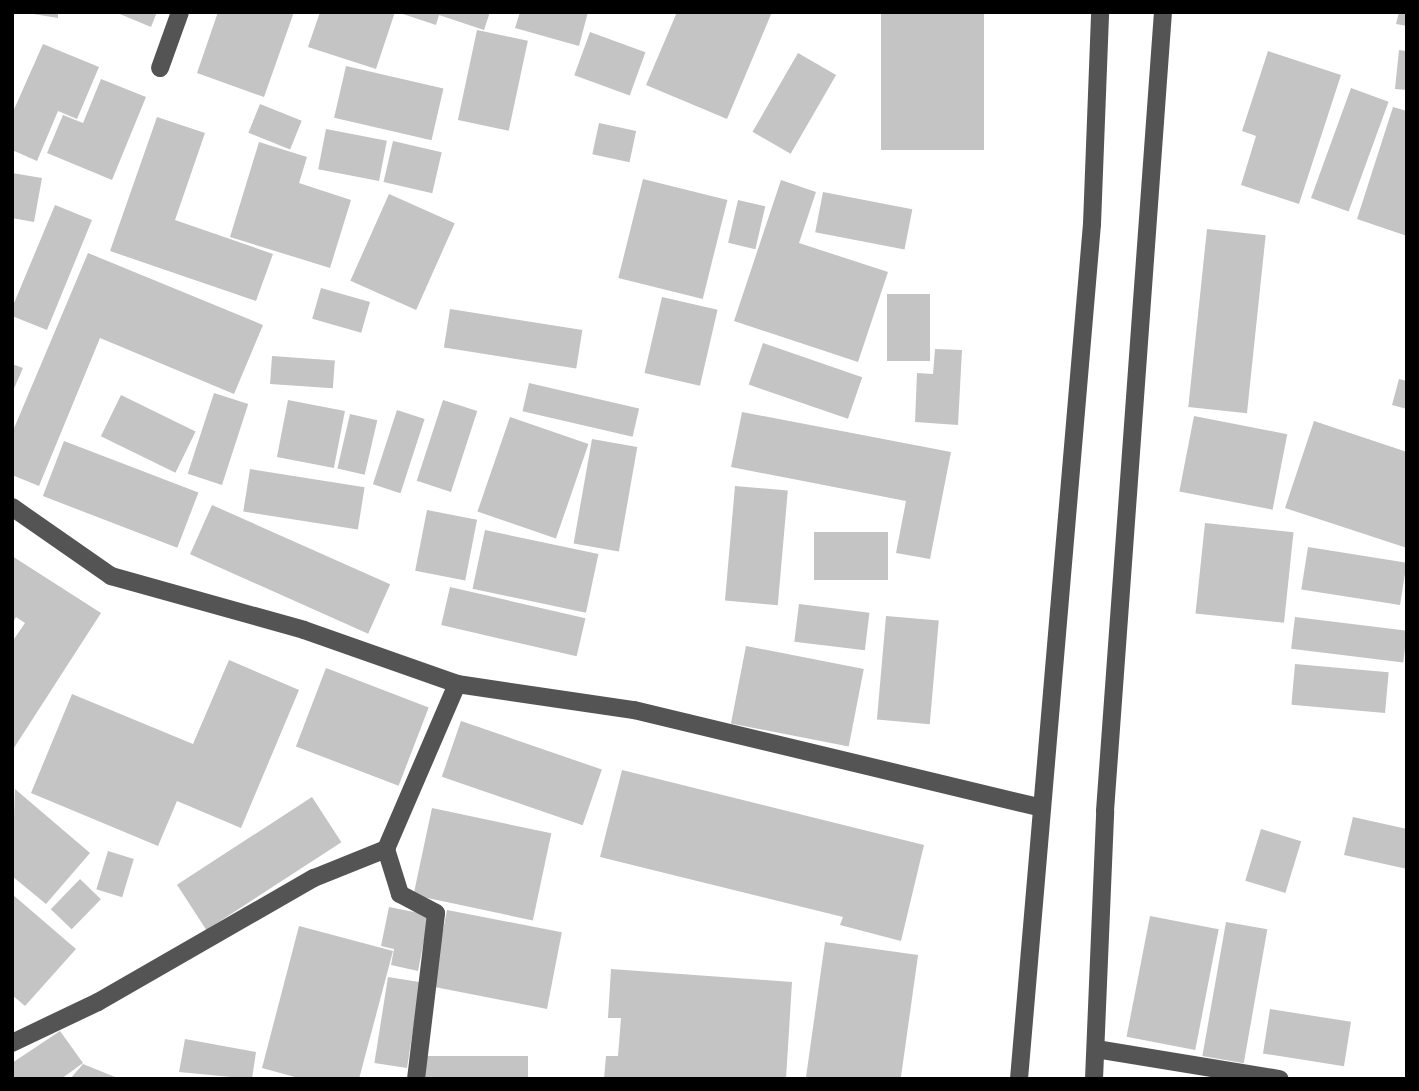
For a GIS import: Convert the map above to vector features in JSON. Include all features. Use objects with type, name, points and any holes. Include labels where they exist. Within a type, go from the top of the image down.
[{"type":"street","points":[[160,68],[180,12]]},
{"type":"street","points":[[1019,1079],[1040,807],[1092,224],[1100,12]]},
{"type":"street","points":[[1094,1079],[1105,811],[1163,12]]},
{"type":"street","points":[[12,507],[111,576],[304,629],[457,684],[634,710],[1040,807]]},
{"type":"street","points":[[416,1079],[436,913],[400,894],[386,849],[457,684]]},
{"type":"street","points":[[12,1043],[98,1002],[314,878],[386,849]]},
{"type":"street","points":[[1097,1049],[1280,1079]]},
{"type":"building","points":[[21,12],[58,12],[58,18]]},
{"type":"building","points":[[115,12],[157,12],[151,27]]},
{"type":"building","points":[[218,12],[294,12],[264,97],[197,73]]},
{"type":"building","points":[[320,12],[395,12],[376,69],[308,47]]},
{"type":"building","points":[[490,12],[484,30],[439,15],[436,25],[400,13]]},
{"type":"building","points":[[520,12],[588,12],[579,46],[515,28]]},
{"type":"building","points":[[677,12],[772,12],[727,119],[646,85]]},
{"type":"building","points":[[881,12],[984,12],[984,150],[881,150]]},
{"type":"building","points":[[1399,12],[1407,12],[1407,26],[1396,24]]},
{"type":"building","points":[[477,30],[528,41],[509,131],[458,120]]},
{"type":"building","points":[[590,32],[645,52],[630,95],[574,75]]},
{"type":"building","points":[[43,44],[99,67],[77,119],[58,111],[37,161],[12,150],[12,114]]},
{"type":"building","points":[[1399,50],[1407,51],[1407,90],[1395,89]]},
{"type":"building","points":[[1268,51],[1341,75],[1299,204],[1241,185],[1256,136],[1242,131]]},
{"type":"building","points":[[798,53],[836,75],[791,154],[752,132]]},
{"type":"building","points":[[346,66],[443,88],[432,140],[334,118]]},
{"type":"building","points":[[101,79],[146,97],[112,180],[47,153],[63,115],[83,123]]},
{"type":"building","points":[[1351,88],[1389,102],[1349,212],[1311,198]]},
{"type":"building","points":[[260,104],[302,121],[290,150],[248,133]]},
{"type":"building","points":[[1393,107],[1407,111],[1407,236],[1357,219]]},
{"type":"building","points":[[157,117],[205,133],[175,220],[273,254],[256,301],[110,251]]},
{"type":"building","points":[[599,123],[636,131],[630,162],[592,154]]},
{"type":"building","points":[[326,129],[387,141],[379,181],[318,169]]},
{"type":"building","points":[[393,141],[442,152],[432,193],[384,182]]},
{"type":"building","points":[[259,142],[307,157],[299,183],[351,200],[330,268],[230,237]]},
{"type":"building","points":[[12,173],[42,178],[34,222],[12,218]]},
{"type":"building","points":[[643,179],[727,200],[703,299],[618,278]]},
{"type":"building","points":[[781,180],[816,192],[799,243],[888,272],[858,362],[734,321]]},
{"type":"building","points":[[823,192],[912,209],[905,250],[815,232]]},
{"type":"building","points":[[389,194],[455,223],[416,310],[350,281]]},
{"type":"building","points":[[738,200],[765,206],[755,249],[728,243]]},
{"type":"building","points":[[55,205],[92,220],[47,330],[12,316],[12,308]]},
{"type":"building","points":[[1207,229],[1266,235],[1247,413],[1188,407]]},
{"type":"building","points":[[88,253],[263,325],[234,394],[100,338],[39,486],[12,475],[12,433]]},
{"type":"building","points":[[321,288],[370,302],[361,333],[312,319]]},
{"type":"building","points":[[887,294],[930,294],[930,361],[887,361]]},
{"type":"building","points":[[662,297],[718,310],[700,386],[644,373]]},
{"type":"building","points":[[450,309],[582,330],[576,368],[444,348]]},
{"type":"building","points":[[763,343],[862,377],[848,419],[749,385]]},
{"type":"building","points":[[935,349],[962,350],[958,425],[915,422],[917,373],[933,374]]},
{"type":"building","points":[[272,356],[335,360],[333,388],[270,384]]},
{"type":"building","points":[[12,364],[23,368],[12,393]]},
{"type":"building","points":[[1399,379],[1407,381],[1407,409],[1392,405]]},
{"type":"building","points":[[529,383],[639,408],[633,437],[522,411]]},
{"type":"building","points":[[214,393],[248,404],[222,485],[188,474]]},
{"type":"building","points":[[121,395],[196,431],[175,473],[101,436]]},
{"type":"building","points":[[288,400],[345,411],[334,468],[277,457]]},
{"type":"building","points":[[443,400],[477,411],[451,492],[417,481]]},
{"type":"building","points":[[397,410],[425,419],[400,493],[373,484]]},
{"type":"building","points":[[742,412],[951,452],[930,559],[896,553],[906,501],[731,467]]},
{"type":"building","points":[[350,414],[377,420],[365,475],[337,469]]},
{"type":"building","points":[[1194,416],[1287,434],[1273,510],[1179,492]]},
{"type":"building","points":[[510,417],[588,444],[556,539],[477,512]]},
{"type":"building","points":[[1314,421],[1407,452],[1407,548],[1285,508]]},
{"type":"building","points":[[592,439],[637,447],[619,551],[574,543]]},
{"type":"building","points":[[64,441],[198,493],[177,548],[43,496]]},
{"type":"building","points":[[250,469],[365,487],[358,530],[243,511]]},
{"type":"building","points":[[735,486],[788,491],[778,605],[725,601]]},
{"type":"building","points":[[212,505],[390,584],[368,634],[190,554]]},
{"type":"building","points":[[427,510],[477,520],[465,581],[415,571]]},
{"type":"building","points":[[1205,523],[1294,532],[1284,623],[1195,614]]},
{"type":"building","points":[[485,530],[598,554],[586,613],[473,589]]},
{"type":"building","points":[[814,532],[888,532],[888,580],[814,580]]},
{"type":"building","points":[[1308,547],[1407,563],[1400,605],[1301,589]]},
{"type":"building","points":[[12,556],[101,613],[12,751],[12,642],[25,623],[16,617],[12,624]]},
{"type":"building","points":[[450,587],[585,618],[577,656],[441,625]]},
{"type":"building","points":[[799,604],[869,613],[865,650],[794,642]]},
{"type":"building","points":[[886,616],[939,621],[930,724],[877,720]]},
{"type":"building","points":[[1295,617],[1407,631],[1403,663],[1291,649]]},
{"type":"building","points":[[746,646],[864,669],[849,746],[731,724]]},
{"type":"building","points":[[229,660],[299,690],[241,828],[177,801],[158,846],[31,793],[72,694],[193,744]]},
{"type":"building","points":[[1295,664],[1389,672],[1385,713],[1291,705]]},
{"type":"building","points":[[326,668],[429,707],[399,786],[296,746]]},
{"type":"building","points":[[461,721],[602,770],[583,825],[442,777]]},
{"type":"building","points":[[622,770],[924,845],[901,941],[840,925],[843,917],[600,857]]},
{"type":"building","points":[[15,789],[90,853],[46,904],[12,876]]},
{"type":"building","points":[[312,797],[341,842],[206,930],[177,885]]},
{"type":"building","points":[[432,808],[551,833],[533,920],[413,895]]},
{"type":"building","points":[[1353,817],[1407,829],[1407,869],[1344,855]]},
{"type":"building","points":[[1261,829],[1301,841],[1285,893],[1245,881]]},
{"type":"building","points":[[108,851],[134,859],[122,897],[96,889]]},
{"type":"building","points":[[80,879],[101,899],[72,929],[51,909]]},
{"type":"building","points":[[12,894],[76,949],[25,1006],[12,995]]},
{"type":"building","points":[[389,907],[429,915],[418,971],[391,965],[394,949],[381,946]]},
{"type":"building","points":[[447,910],[562,932],[547,1009],[432,987]]},
{"type":"building","points":[[1150,916],[1219,929],[1195,1050],[1127,1037]]},
{"type":"building","points":[[1226,922],[1267,929],[1244,1063],[1202,1056]]},
{"type":"building","points":[[299,926],[393,951],[359,1079],[302,1079],[262,1068]]},
{"type":"building","points":[[825,942],[918,955],[901,1079],[806,1079]]},
{"type":"building","points":[[611,969],[792,982],[786,1079],[604,1079],[606,1056],[618,1056],[621,1018],[608,1018]]},
{"type":"building","points":[[388,977],[421,982],[407,1068],[374,1063]]},
{"type":"building","points":[[1270,1009],[1351,1022],[1344,1066],[1263,1053]]},
{"type":"building","points":[[60,1031],[83,1063],[61,1079],[12,1079],[12,1063]]},
{"type":"building","points":[[185,1039],[256,1052],[252,1079],[179,1072]]},
{"type":"building","points":[[423,1056],[528,1056],[528,1079],[423,1079]]},
{"type":"building","points":[[83,1064],[120,1079],[70,1079]]}]
